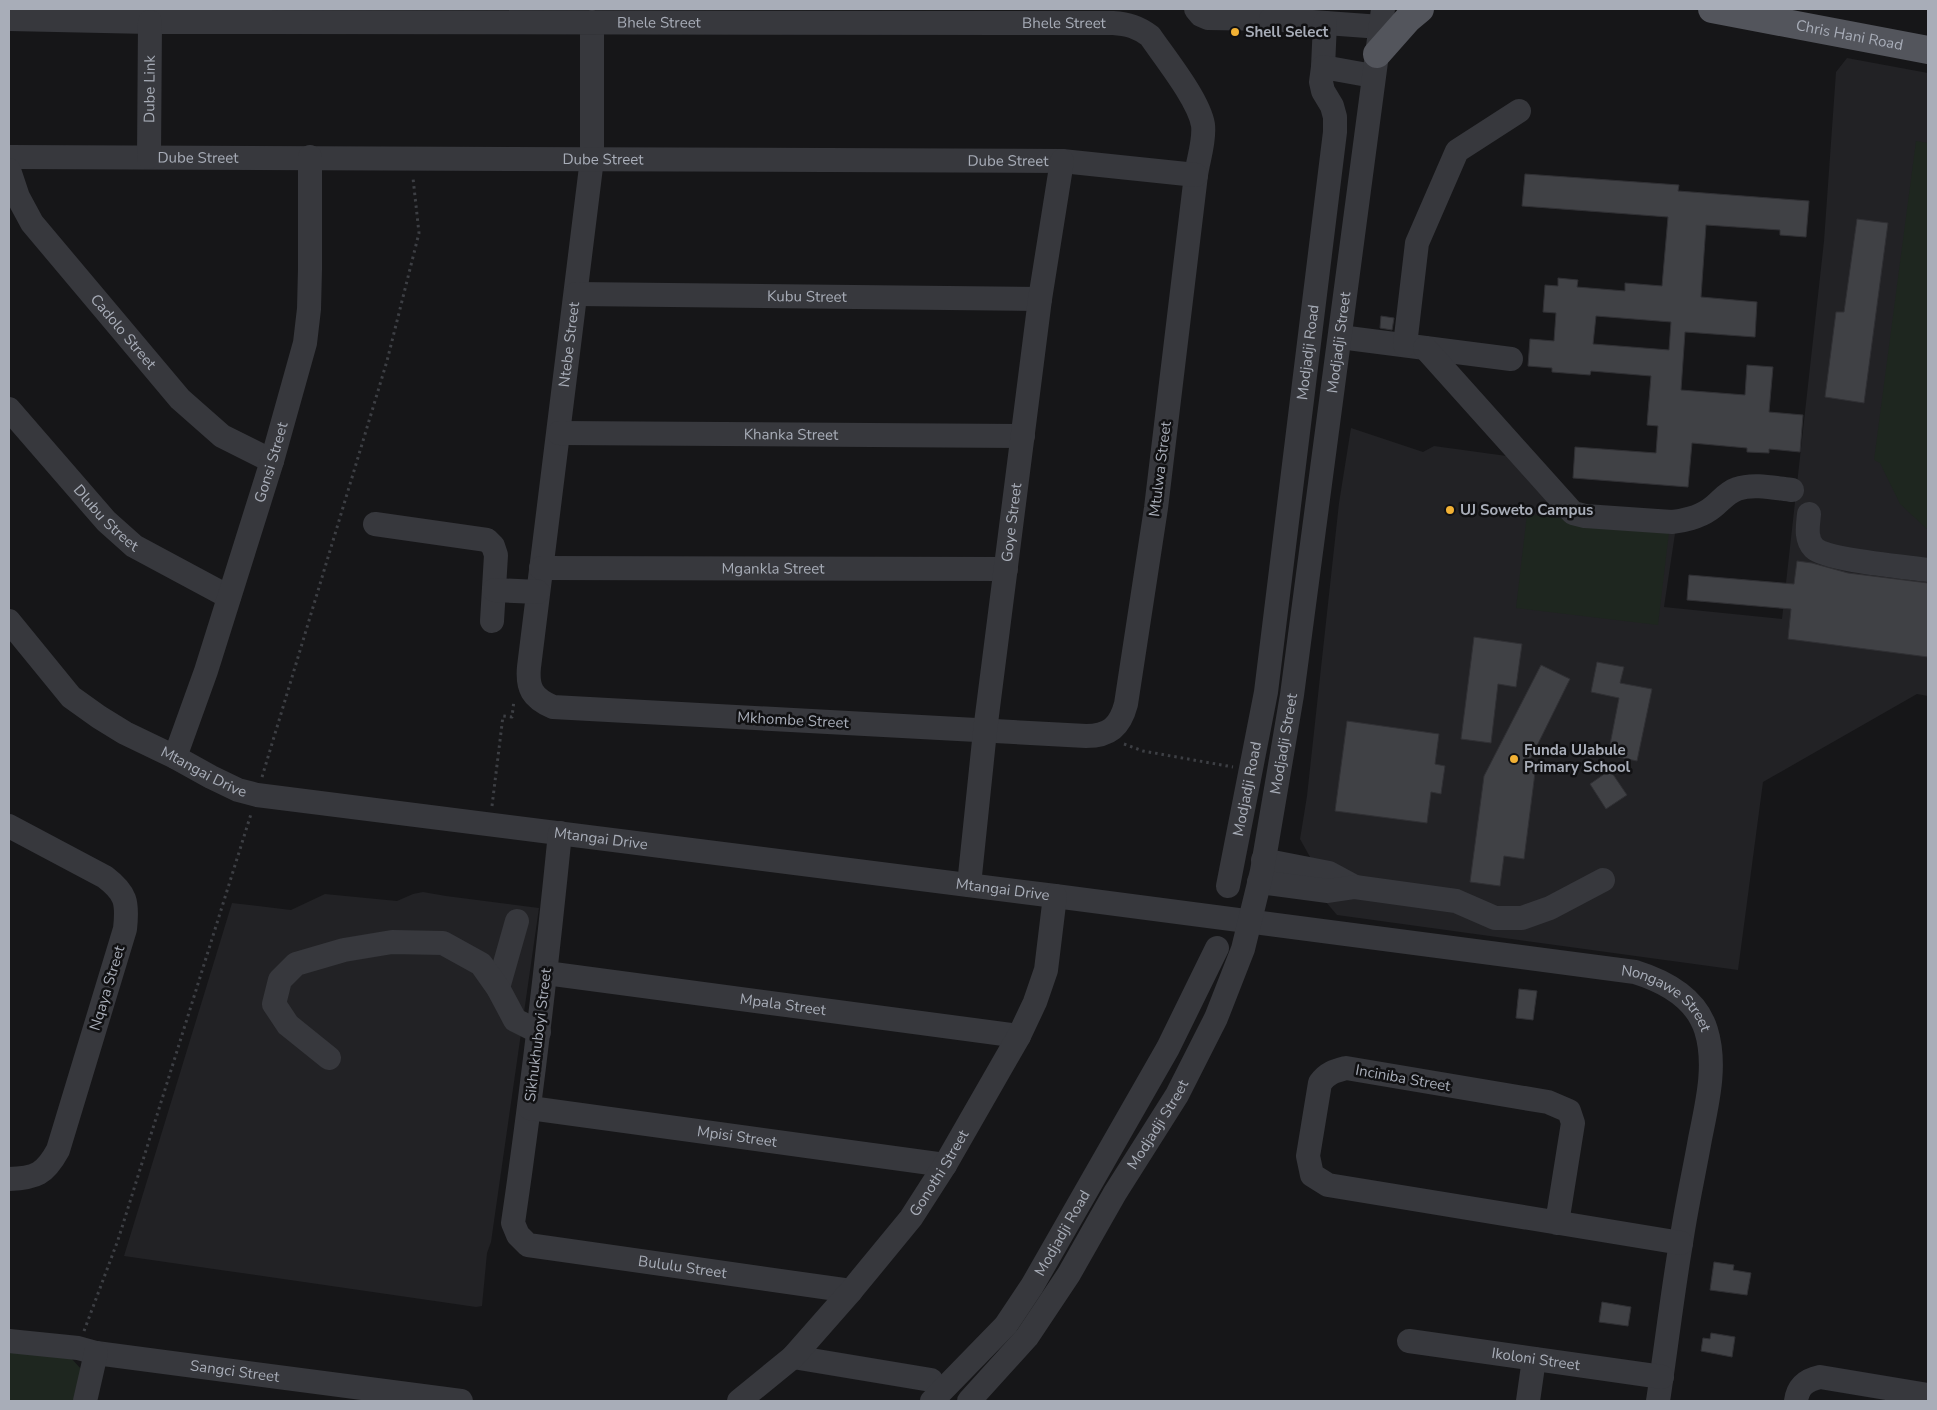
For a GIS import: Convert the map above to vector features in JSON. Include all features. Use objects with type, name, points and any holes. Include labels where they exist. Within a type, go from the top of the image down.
[{"type":"main road","points":[[1375,65],[1408,18],[1420,9]]},
{"type":"main road","name":"Chris Hani Road","points":[[1712,9],[1928,50]]},
{"type":"street","points":[[1196,9],[1201,16],[1208,18],[1274,14],[1325,23],[1382,18]]},
{"type":"street","name":"Modjadji Street","points":[[969,1401],[1027,1337],[1064,1282],[1115,1193],[1177,1096],[1216,1018],[1244,949],[1261,871],[1292,695],[1382,18]]},
{"type":"street","name":"Bhele Street","points":[[9,19],[150,22],[1112,22],[1133,25],[1150,36],[1188,92],[1201,117],[1203,132],[1196,175]]},
{"type":"street","name":"Dube Link","points":[[149,157],[150,22]]},
{"type":"street","name":"Ntebe Street","points":[[529,667],[592,159],[592,22]]},
{"type":"street","name":"Modjadji Road","points":[[1228,886],[1266,692],[1335,132],[1333,112],[1321,82],[1325,23]]},
{"type":"street","points":[[1323,67],[1375,65]]},
{"type":"street","points":[[1519,111],[1457,151],[1417,243],[1415,347],[1573,513],[1672,522],[1681,521],[1709,510],[1727,494],[1736,489],[1749,487],[1792,490]]},
{"type":"street","name":"Dube Street","points":[[9,157],[1062,161],[1196,175]]},
{"type":"street","name":"Gonsi Street","points":[[175,757],[206,671],[272,461],[306,343],[310,285],[310,157]]},
{"type":"street","name":"Goye Street","points":[[969,885],[985,731],[1040,298],[1062,161]]},
{"type":"street","name":"Cadolo Street","points":[[9,170],[18,197],[32,223],[180,398],[222,436],[272,461]]},
{"type":"street","name":"Mtulwa Street","points":[[1096,734],[1116,725],[1122,716],[1126,704],[1156,508],[1196,175]]},
{"type":"street","name":"Kubu Street","points":[[576,294],[1040,298]]},
{"type":"street","points":[[1340,337],[1511,359]]},
{"type":"street","name":"Dlubu Street","points":[[9,409],[106,521],[122,536],[152,556],[229,597]]},
{"type":"street","name":"Khanka Street","points":[[559,433],[1023,436]]},
{"type":"street","points":[[1809,514],[1808,534],[1814,549],[1838,557],[1928,570]]},
{"type":"street","points":[[375,524],[487,540],[493,546],[496,555],[492,621]]},
{"type":"street","name":"Mgankla Street","points":[[541,568],[1006,569]]},
{"type":"street","points":[[494,590],[538,592]]},
{"type":"street","name":"Mtangai Drive","points":[[11,630],[71,697],[125,733],[238,790],[257,795],[1055,896],[1251,923]]},
{"type":"street","name":"Mkhombe Street","points":[[529,667],[528,681],[531,690],[540,699],[553,706],[985,731],[1096,734]]},
{"type":"street","points":[[1266,692],[1292,695]]},
{"type":"street","name":"Nqaya Street","points":[[9,826],[114,884],[125,898],[127,912],[125,929],[58,1150],[50,1165],[34,1176],[9,1179]]},
{"type":"street","name":"Sikhukhuboyi Street","points":[[518,1235],[513,1223],[530,1108],[560,833]]},
{"type":"street","points":[[1261,871],[1329,873],[1355,887],[1456,901],[1495,918],[1522,918],[1550,908],[1603,880]]},
{"type":"street","name":"Gonothi Street","points":[[740,1401],[793,1356],[851,1291],[911,1218],[945,1165],[1019,1036],[1035,1002],[1046,970],[1055,896]]},
{"type":"street","points":[[498,988],[517,921]]},
{"type":"street","name":"Nongawe Street","points":[[1251,923],[1635,972],[1657,979],[1677,991],[1693,1008],[1705,1028],[1710,1048],[1711,1064],[1705,1111],[1681,1243],[1658,1401]]},
{"type":"street","points":[[329,1058],[288,1025],[274,1004],[280,980],[296,964],[344,950],[392,942],[443,943],[480,964],[498,988],[515,1020],[539,1032]]},
{"type":"street","name":"Modjadji Road","points":[[931,1390],[1006,1325],[1032,1286],[1168,1048],[1217,948]]},
{"type":"street","name":"Mpala Street","points":[[546,973],[1019,1036]]},
{"type":"street","points":[[1168,1048],[1194,1064]]},
{"type":"street","name":"Inciniba Street","points":[[1557,1223],[1572,1123],[1569,1111],[1548,1102],[1346,1068],[1334,1071],[1320,1083],[1308,1156],[1312,1175],[1328,1185],[1557,1223],[1681,1243]]},
{"type":"street","name":"Mpisi Street","points":[[530,1108],[945,1165]]},
{"type":"street","name":"Bululu Street","points":[[518,1235],[528,1245],[851,1291]]},
{"type":"street","name":"Ikoloni Street","points":[[1409,1340],[1662,1377]]},
{"type":"street","name":"Sangci Street","points":[[9,1341],[461,1401]]},
{"type":"street","points":[[85,1401],[87,1351]]},
{"type":"street","points":[[793,1356],[931,1390]]},
{"type":"street","points":[[1528,1401],[1534,1359]]},
{"type":"street","points":[[1796,1401],[1801,1387],[1808,1380],[1820,1377],[1928,1394]]},
{"type":"path","points":[[87,1351],[118,1240],[257,795],[387,361],[419,233],[410,158]]},
{"type":"path","points":[[490,824],[503,716],[512,717],[518,675],[529,667]]},
{"type":"path","points":[[1096,734],[1112,738],[1143,752],[1250,770]]},
{"type":"shaded area","name":"UJ Soweto Campus","points":[[1847,58],[1928,73],[1928,696],[1917,694],[1763,782],[1738,970],[1337,915],[1320,895],[1310,857],[1300,839],[1307,796],[1339,503],[1351,428],[1423,452],[1434,446],[1514,457],[1567,516],[1676,527],[1664,607],[1782,619],[1824,241],[1836,72]]},
{"type":"shaded area","points":[[1916,141],[1928,143],[1928,530],[1900,504],[1880,463],[1874,460]]},
{"type":"shaded area","points":[[1527,514],[1669,532],[1658,625],[1516,608]]},
{"type":"shaded area","points":[[423,892],[539,908],[491,1242],[487,1253],[482,1306],[476,1307],[124,1256],[232,903],[291,910],[325,894],[397,901]]},
{"type":"shaded area","points":[[9,1350],[72,1359],[81,1369],[76,1401],[9,1401]]},
{"type":"building","points":[[1525,174],[1679,185],[1678,191],[1809,201],[1806,237],[1780,235],[1780,230],[1706,225],[1701,297],[1757,302],[1755,337],[1685,332],[1681,390],[1745,395],[1747,365],[1773,367],[1769,412],[1803,415],[1800,452],[1769,449],[1769,453],[1747,452],[1747,448],[1692,443],[1688,487],[1573,478],[1575,447],[1656,453],[1658,426],[1647,425],[1651,376],[1591,371],[1590,375],[1552,372],[1552,368],[1528,366],[1530,339],[1554,341],[1556,313],[1543,312],[1545,285],[1558,286],[1558,278],[1578,280],[1577,287],[1625,291],[1625,283],[1662,286],[1668,217],[1522,206]],"holes":[[[1596,316],[1671,322],[1669,350],[1593,344]]]},
{"type":"building","points":[[1857,219],[1888,223],[1864,403],[1825,397],[1836,312],[1844,312]]},
{"type":"building","points":[[1381,316],[1394,318],[1392,330],[1380,328]]},
{"type":"building","points":[[1797,561],[1848,573],[1928,583],[1928,657],[1788,639],[1791,609],[1687,600],[1689,575],[1794,584]]},
{"type":"building","points":[[1474,637],[1522,644],[1516,687],[1498,684],[1491,743],[1461,739]]},
{"type":"building","points":[[1597,662],[1624,667],[1620,683],[1652,689],[1637,761],[1608,755],[1619,698],[1591,692]]},
{"type":"building","points":[[1541,665],[1570,679],[1528,764],[1536,765],[1524,859],[1504,856],[1500,886],[1470,882],[1484,776]]},
{"type":"building","points":[[1347,721],[1439,734],[1435,764],[1445,766],[1441,794],[1431,792],[1427,823],[1335,811]]},
{"type":"building","points":[[1610,770],[1627,795],[1606,809],[1590,784]]},
{"type":"building","points":[[1519,989],[1537,991],[1533,1020],[1516,1018]]},
{"type":"building","points":[[1714,1262],[1734,1265],[1733,1270],[1751,1273],[1747,1295],[1710,1290]]},
{"type":"building","points":[[1602,1302],[1631,1307],[1628,1326],[1599,1322]]},
{"type":"building","points":[[1711,1333],[1735,1337],[1732,1357],[1701,1351],[1703,1338],[1710,1339]]},
{"type":"place","name":"Shell Select","points":[[1235,32]]},
{"type":"place","name":"UJ Soweto Campus","points":[[1450,510]]},
{"type":"place","name":"Funda UJabule Primary School","points":[[1514,759]]}]
